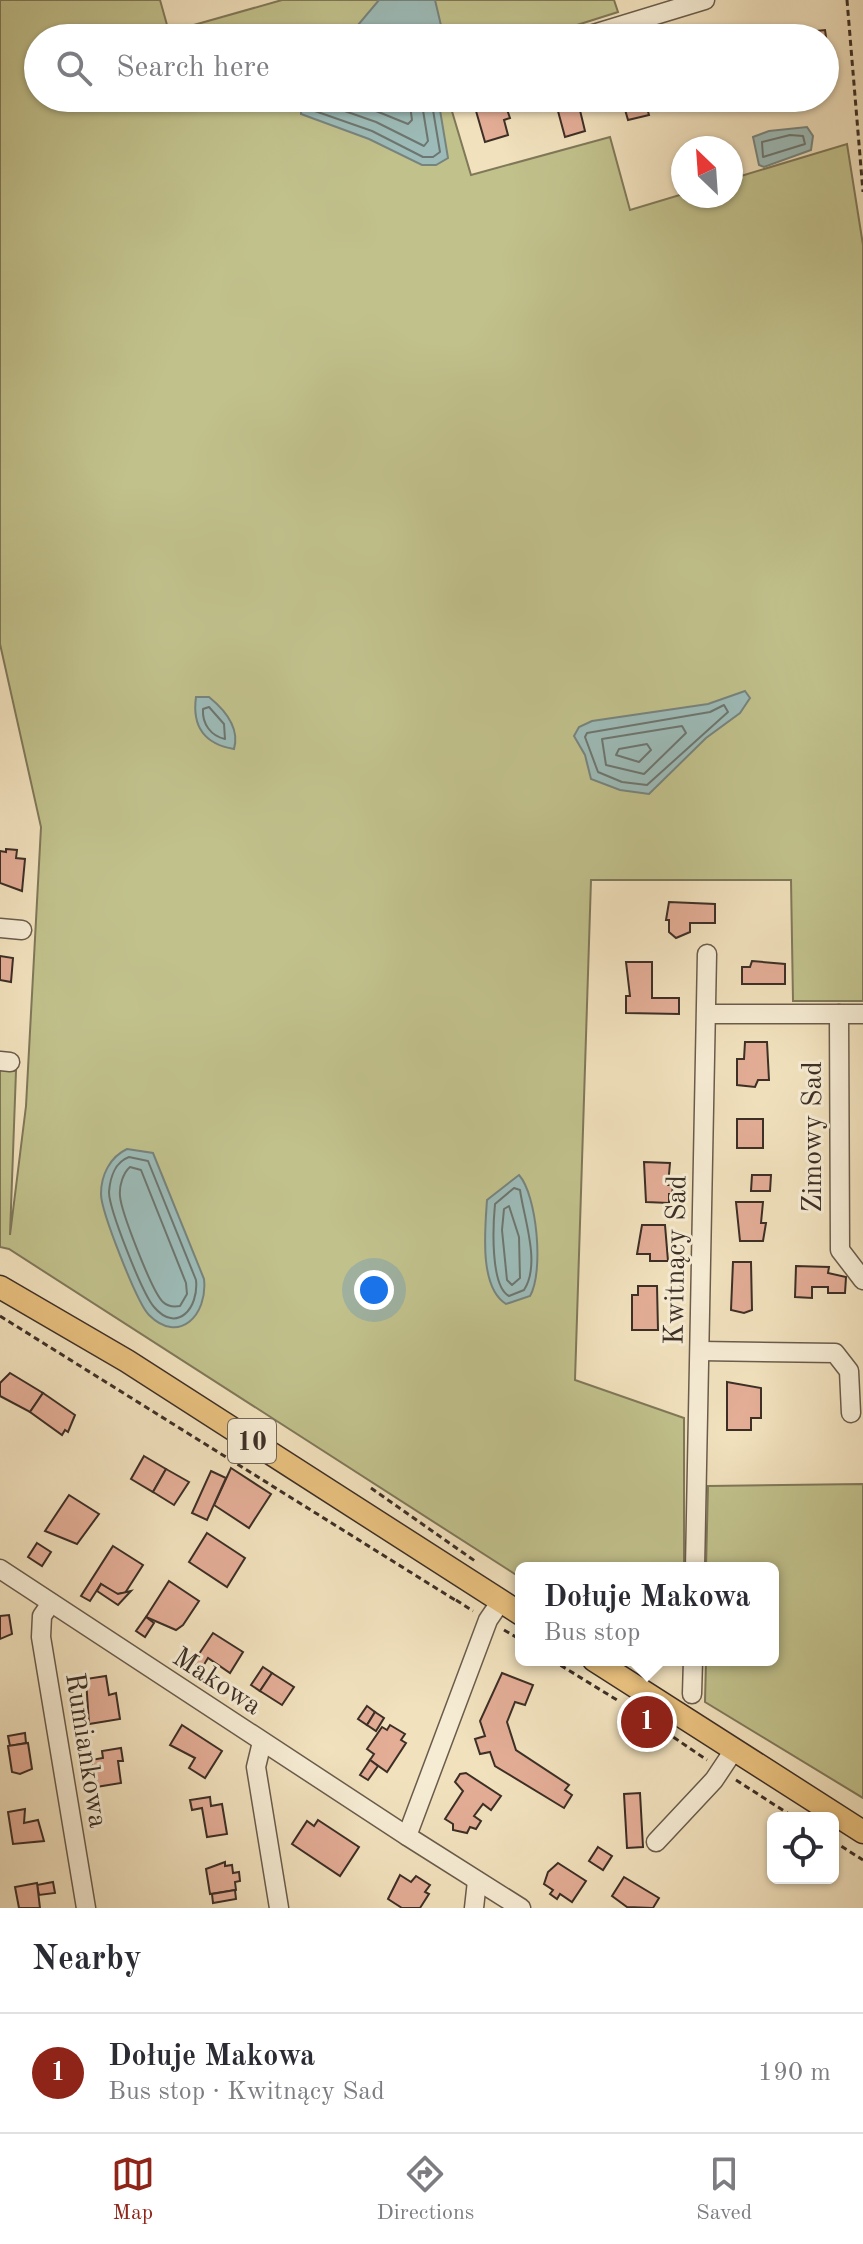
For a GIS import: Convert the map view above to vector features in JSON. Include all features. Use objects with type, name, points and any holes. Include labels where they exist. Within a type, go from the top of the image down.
[{"type":"main road","name":"10","points":[[0,1287],[115,1353],[515,1610]]},
{"type":"main road","points":[[603,1666],[863,1832]]},
{"type":"street","points":[[626,24],[705,0]]},
{"type":"street","points":[[0,928],[22,930]]},
{"type":"street","name":"Kwitnący Sad","points":[[695,1562],[707,954]]},
{"type":"street","points":[[708,1014],[863,1014]]},
{"type":"street","name":"Zimowy Sad","points":[[839,1014],[840,1250],[863,1280]]},
{"type":"street","points":[[700,1351],[835,1353],[849,1371],[851,1413]]},
{"type":"street","name":"Makowa","points":[[0,1569],[521,1908]]},
{"type":"street","points":[[407,1836],[488,1620],[501,1601]]},
{"type":"street","name":"Rumiankowa","points":[[51,1603],[42,1616],[41,1637],[86,1908]]},
{"type":"street","points":[[692,1694],[693,1666]]},
{"type":"street","points":[[262,1742],[256,1767],[279,1908]]},
{"type":"street","points":[[656,1842],[721,1770],[734,1750]]},
{"type":"street","points":[[474,1908],[477,1881]]},
{"type":"path","points":[[847,0],[863,192]]},
{"type":"path","points":[[0,1316],[455,1600]]},
{"type":"path","points":[[562,1666],[624,1704]]},
{"type":"path","points":[[655,1724],[786,1812]]},
{"type":"path","points":[[839,1845],[863,1860]]},
{"type":"green space","points":[[0,0],[160,0],[167,24],[24,24],[24,112],[452,112],[471,175],[610,137],[630,210],[671,198],[671,208],[743,208],[743,175],[847,144],[863,245],[863,1001],[793,1001],[791,880],[591,880],[575,1380],[684,1418],[684,1562],[515,1562],[515,1574],[9,1249],[0,1247],[0,1070],[16,1071],[10,1235],[26,1106],[41,827],[0,644]]},
{"type":"green space","points":[[282,0],[614,0],[618,12],[580,24],[197,24]]},
{"type":"green space","points":[[863,1484],[863,1798],[705,1702],[706,1666],[779,1666],[779,1562],[706,1562],[708,1486]]},
{"type":"water","points":[[379,0],[435,0],[441,24],[359,24]]},
{"type":"water","points":[[440,112],[448,158],[436,165],[422,165],[369,139],[301,114]]},
{"type":"water","points":[[807,127],[813,136],[811,150],[764,167],[759,165],[753,137],[769,131]]},
{"type":"water","points":[[745,691],[750,698],[740,713],[706,738],[649,794],[620,790],[591,779],[585,755],[574,736],[579,727],[592,721],[708,704]]},
{"type":"water","points":[[196,697],[209,697],[226,714],[235,734],[234,749],[215,743],[202,732],[196,717]]},
{"type":"water","points":[[127,1149],[153,1153],[204,1279],[201,1304],[189,1322],[181,1326],[160,1324],[143,1307],[107,1218],[101,1194],[103,1180],[111,1162]]},
{"type":"water","points":[[519,1175],[534,1216],[537,1270],[530,1296],[506,1304],[497,1296],[488,1272],[485,1242],[487,1200]]},
{"type":"building","points":[[476,112],[508,112],[510,118],[504,120],[508,135],[485,142]]},
{"type":"building","points":[[558,112],[580,112],[585,131],[565,137]]},
{"type":"building","points":[[626,112],[648,112],[649,115],[628,120]]},
{"type":"building","points":[[6,849],[17,850],[16,858],[25,859],[22,891],[0,883],[0,851],[6,852]]},
{"type":"building","points":[[669,902],[715,904],[715,923],[690,923],[690,932],[676,938],[669,932],[669,920],[666,920]]},
{"type":"building","points":[[0,956],[13,958],[11,982],[0,980]]},
{"type":"building","points":[[752,961],[785,964],[785,984],[742,984],[742,967],[750,967]]},
{"type":"building","points":[[626,962],[652,962],[652,998],[679,998],[679,1014],[626,1013],[626,996],[630,996]]},
{"type":"building","points":[[745,1042],[767,1042],[769,1080],[758,1080],[755,1087],[737,1085],[737,1059],[744,1059]]},
{"type":"building","points":[[737,1119],[763,1119],[763,1148],[737,1148]]},
{"type":"building","points":[[644,1162],[670,1163],[668,1185],[673,1185],[669,1203],[646,1202]]},
{"type":"building","points":[[752,1175],[771,1175],[770,1191],[751,1191]]},
{"type":"building","points":[[736,1202],[763,1202],[761,1223],[766,1223],[763,1241],[740,1241]]},
{"type":"building","points":[[642,1225],[665,1225],[668,1261],[650,1261],[650,1254],[637,1254]]},
{"type":"building","points":[[733,1262],[751,1262],[752,1310],[744,1313],[731,1310]]},
{"type":"building","points":[[796,1266],[829,1267],[828,1273],[846,1277],[845,1293],[828,1293],[828,1287],[812,1287],[812,1298],[795,1297]]},
{"type":"building","points":[[638,1286],[657,1286],[658,1330],[632,1330],[632,1295],[638,1295]]},
{"type":"building","points":[[10,1373],[43,1393],[30,1412],[0,1396],[0,1383]]},
{"type":"building","points":[[727,1382],[761,1388],[761,1418],[751,1418],[751,1430],[727,1430]]},
{"type":"building","points":[[43,1393],[75,1415],[68,1432],[65,1430],[62,1435],[30,1412]]},
{"type":"building","points":[[144,1456],[166,1469],[153,1492],[131,1479]]},
{"type":"building","points":[[231,1468],[271,1494],[249,1528],[214,1505]]},
{"type":"building","points":[[166,1469],[189,1482],[174,1505],[153,1492]]},
{"type":"building","points":[[211,1471],[226,1478],[207,1520],[192,1513]]},
{"type":"building","points":[[69,1495],[99,1514],[77,1544],[45,1531]]},
{"type":"building","points":[[207,1533],[245,1558],[227,1587],[189,1562]]},
{"type":"building","points":[[37,1543],[51,1552],[42,1566],[28,1557]]},
{"type":"building","points":[[113,1546],[143,1565],[125,1593],[116,1594],[101,1584],[90,1601],[81,1596]]},
{"type":"building","points":[[169,1581],[199,1601],[176,1630],[146,1617]]},
{"type":"building","points":[[101,1584],[118,1594],[131,1591],[118,1605],[97,1591]]},
{"type":"building","points":[[9,1615],[12,1634],[0,1639],[0,1616]]},
{"type":"building","points":[[146,1617],[154,1623],[145,1637],[136,1631]]},
{"type":"building","points":[[213,1633],[243,1652],[230,1673],[208,1658],[202,1668],[193,1663]]},
{"type":"building","points":[[263,1667],[272,1673],[260,1691],[251,1685]]},
{"type":"building","points":[[272,1673],[294,1687],[282,1705],[260,1691]]},
{"type":"building","points":[[502,1673],[533,1685],[525,1705],[515,1702],[507,1722],[516,1750],[569,1785],[565,1790],[572,1795],[564,1808],[495,1766],[490,1752],[480,1754],[475,1739],[485,1736],[480,1721]]},
{"type":"building","points":[[106,1676],[109,1695],[116,1693],[120,1719],[89,1724],[86,1679]]},
{"type":"building","points":[[367,1706],[375,1712],[367,1725],[358,1719]]},
{"type":"building","points":[[375,1712],[384,1718],[376,1731],[367,1725]]},
{"type":"building","points":[[182,1725],[222,1751],[205,1778],[189,1768],[195,1758],[170,1745]]},
{"type":"building","points":[[390,1725],[405,1734],[401,1740],[406,1743],[387,1772],[370,1760],[374,1754],[367,1749],[382,1727],[387,1730]]},
{"type":"building","points":[[25,1733],[26,1743],[10,1746],[8,1736]]},
{"type":"building","points":[[28,1743],[32,1769],[20,1774],[12,1772],[8,1746]]},
{"type":"building","points":[[121,1748],[123,1761],[118,1761],[121,1783],[96,1787],[91,1760],[103,1758],[102,1751]]},
{"type":"building","points":[[370,1760],[378,1766],[368,1780],[360,1775]]},
{"type":"building","points":[[466,1773],[501,1796],[491,1810],[483,1804],[474,1816],[481,1821],[476,1829],[470,1827],[467,1833],[453,1830],[453,1824],[445,1819],[463,1791],[455,1782],[460,1774]]},
{"type":"building","points":[[640,1793],[643,1847],[627,1848],[624,1794]]},
{"type":"building","points":[[210,1797],[211,1806],[222,1804],[227,1834],[207,1837],[202,1808],[192,1810],[190,1800]]},
{"type":"building","points":[[25,1809],[24,1823],[38,1820],[44,1841],[13,1844],[8,1812]]},
{"type":"building","points":[[318,1820],[359,1847],[340,1876],[292,1844],[307,1821],[314,1826]]},
{"type":"building","points":[[598,1847],[612,1856],[603,1870],[589,1861]]},
{"type":"building","points":[[225,1862],[225,1866],[232,1865],[233,1873],[239,1872],[240,1881],[235,1882],[236,1890],[210,1894],[206,1869]]},
{"type":"building","points":[[558,1863],[586,1881],[572,1902],[560,1894],[557,1899],[550,1894],[553,1890],[544,1884],[548,1872]]},
{"type":"building","points":[[400,1875],[411,1882],[416,1876],[430,1885],[425,1892],[429,1894],[420,1908],[402,1908],[388,1899]]},
{"type":"building","points":[[624,1877],[659,1898],[653,1908],[627,1907],[612,1896]]},
{"type":"building","points":[[53,1882],[55,1893],[39,1895],[37,1885]]},
{"type":"building","points":[[37,1883],[40,1908],[19,1908],[15,1887]]},
{"type":"building","points":[[235,1890],[236,1899],[213,1903],[212,1894]]},
{"type":"place","name":"Dołuje Makowa","points":[[647,1722]]}]
